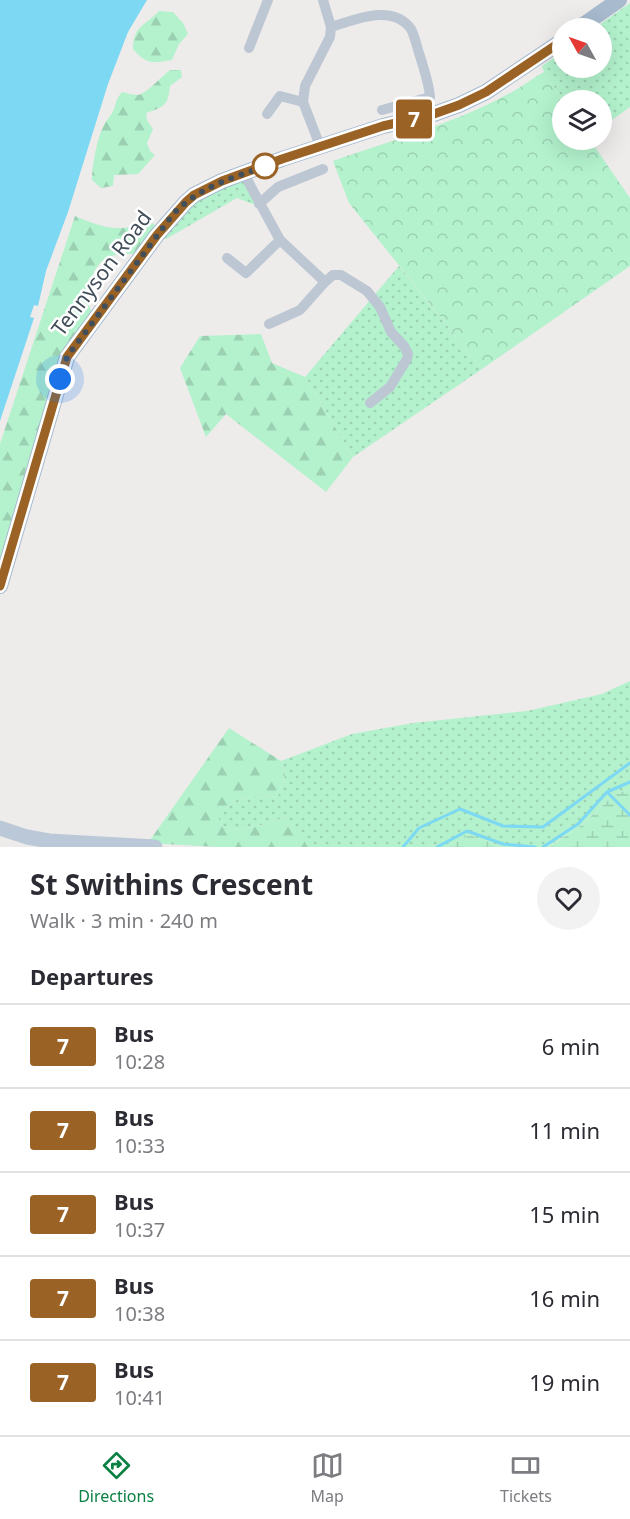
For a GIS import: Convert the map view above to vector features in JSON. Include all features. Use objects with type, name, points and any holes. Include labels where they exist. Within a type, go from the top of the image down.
[{"type":"main road","points":[[593,18],[619,0]]},
{"type":"main road","name":"Tennyson Road","points":[[0,586],[67,357],[174,213],[194,195],[222,181],[320,146],[459,105],[486,92],[552,48]]},
{"type":"main road","points":[[0,828],[49,841],[155,847]]},
{"type":"street","points":[[249,48],[268,0]]},
{"type":"street","points":[[320,146],[303,102],[305,86],[330,37],[331,27],[323,0]]},
{"type":"street","points":[[331,27],[377,15],[392,16],[403,21],[412,30],[430,97],[382,110]]},
{"type":"street","points":[[267,114],[280,96],[303,102]]},
{"type":"street","points":[[259,204],[278,187],[322,169]]},
{"type":"street","points":[[244,174],[280,240],[325,282]]},
{"type":"street","points":[[227,258],[246,273],[280,240]]},
{"type":"street","points":[[269,324],[300,310],[333,276],[341,275],[367,291],[384,313],[391,332],[407,350],[407,359],[393,382],[370,403]]},
{"type":"green space","points":[[630,3],[630,107],[612,120],[612,90],[556,90],[542,66],[552,59],[552,78],[612,78],[612,18],[609,18]]},
{"type":"green space","points":[[159,11],[173,12],[183,23],[188,34],[179,44],[172,60],[150,62],[133,49],[135,35]]},
{"type":"green space","points":[[170,70],[181,70],[182,77],[170,86],[164,105],[146,113],[147,120],[153,129],[147,143],[150,151],[155,155],[138,174],[114,175],[113,186],[101,188],[92,180],[95,152],[101,131],[114,110],[118,98],[122,92],[141,94]]},
{"type":"green space","points":[[544,72],[556,90],[552,90],[552,150],[597,150],[630,198],[630,266],[482,369],[349,203],[333,161],[469,113],[512,92]]},
{"type":"green space","points":[[244,174],[261,207],[237,198],[166,239],[157,235],[174,213]]},
{"type":"green space","points":[[75,216],[112,228],[152,223],[157,226],[135,254],[113,256],[100,263],[95,269],[85,298],[92,312],[0,564],[0,444]]},
{"type":"green space","points":[[399,266],[482,369],[353,457],[305,377]]},
{"type":"green space","points":[[261,334],[272,363],[305,377],[353,457],[326,492],[226,414],[206,437],[180,368],[200,336]]},
{"type":"green space","points":[[630,681],[630,789],[615,794],[582,825],[548,847],[503,847],[469,835],[448,847],[309,847],[286,817],[238,830],[219,825],[219,813],[238,799],[278,796],[285,775],[281,761],[352,734],[413,723],[527,711],[602,694]]},
{"type":"green space","points":[[229,728],[281,761],[285,775],[278,796],[238,799],[219,813],[219,825],[238,830],[286,817],[306,838],[309,847],[217,847],[148,843]]},
{"type":"green space","points":[[630,789],[630,847],[549,847],[582,825],[615,794]]},
{"type":"green space","points":[[469,835],[503,847],[448,847]]},
{"type":"water","points":[[0,0],[147,0],[128,32],[108,84],[68,212],[46,271],[38,306],[34,305],[30,317],[34,318],[0,421]]},
{"type":"waterway","points":[[403,847],[419,828],[460,809],[503,826],[543,827],[630,763]]},
{"type":"waterway","points":[[543,847],[578,824],[607,792],[630,782]]},
{"type":"waterway","points":[[607,792],[630,815]]},
{"type":"waterway","points":[[437,847],[467,831],[503,844],[535,847]]},
{"type":"bus line","name":"7","points":[[0,586],[67,357],[174,213],[194,195],[222,181],[320,146],[459,105],[509,78],[552,48]]},
{"type":"route","points":[[60,379],[67,357],[174,213],[194,195],[222,181],[270,164],[265,166]]}]
